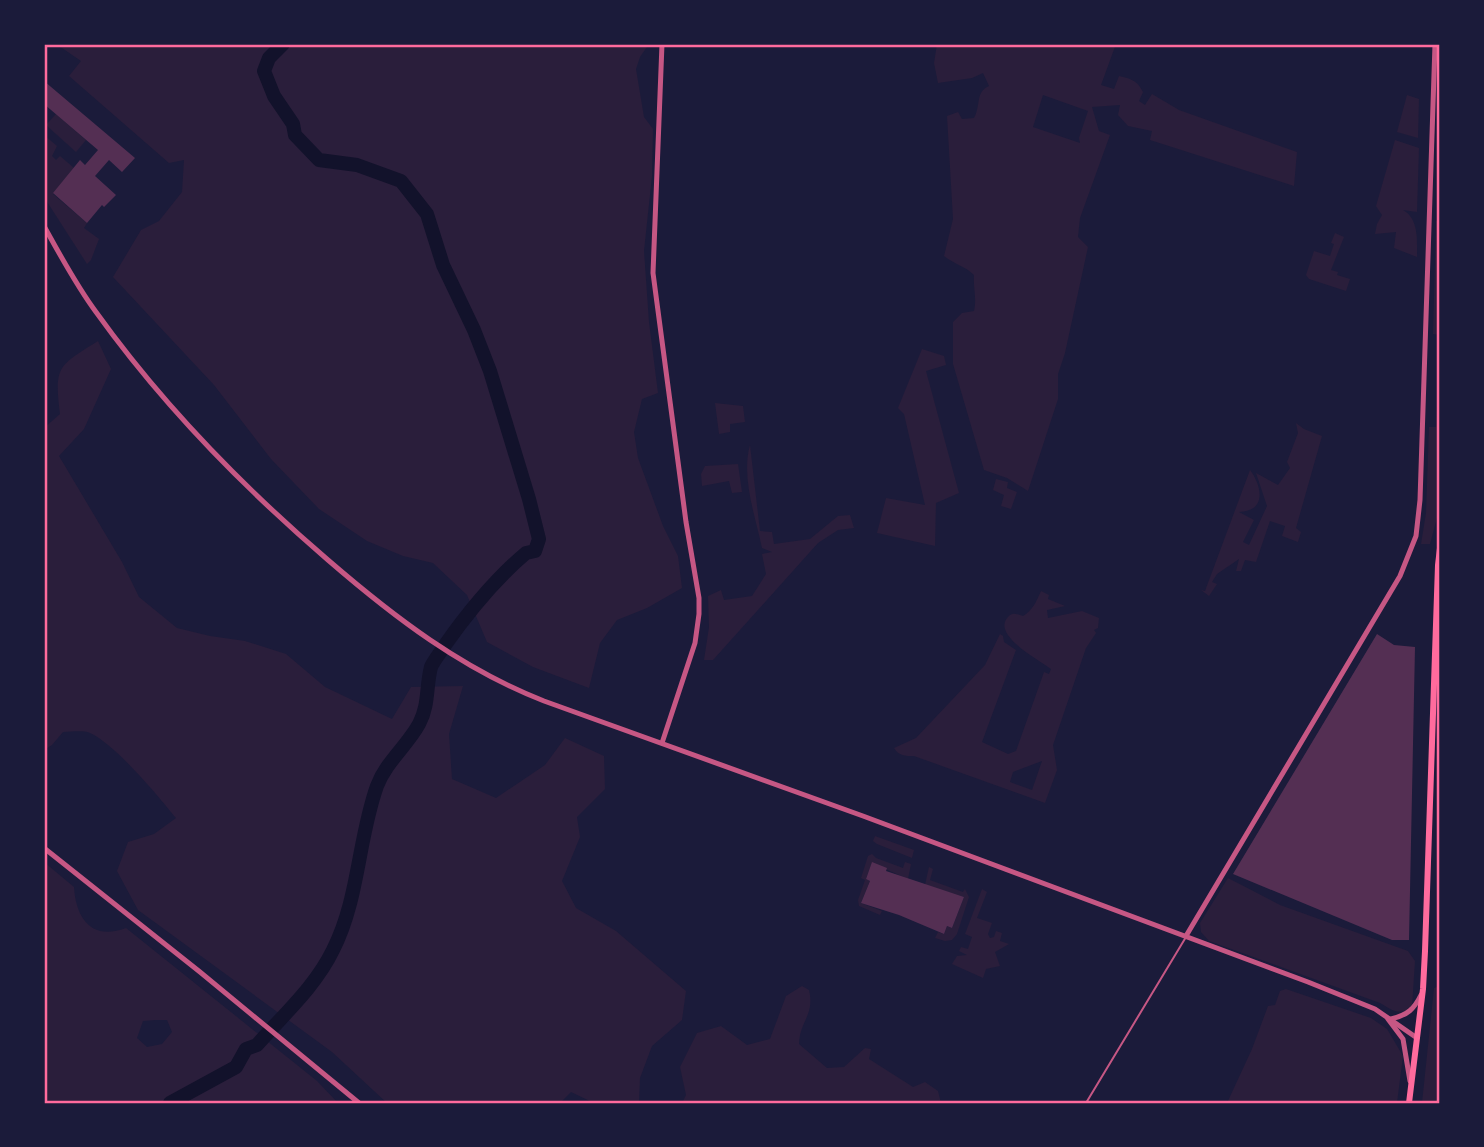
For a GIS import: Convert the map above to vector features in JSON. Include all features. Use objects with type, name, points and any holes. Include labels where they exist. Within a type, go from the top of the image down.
[{"type":"main road","points":[[1409,1103],[1423,989],[1440,548]]},
{"type":"street","points":[[662,44],[653,273],[699,598],[695,643],[662,743]]},
{"type":"street","points":[[1186,936],[1400,576],[1416,536],[1420,500],[1435,44]]},
{"type":"street","points":[[44,226],[97,314],[151,382],[196,432],[293,530],[381,605],[423,637],[464,663],[524,693],[1186,936],[1384,1014],[1417,1038]]},
{"type":"street","points":[[44,848],[359,1103]]},
{"type":"street","points":[[1391,1019],[1405,1016],[1412,1010],[1423,989]]},
{"type":"street","points":[[1384,1014],[1403,1040],[1411,1087]]},
{"type":"lane","points":[[1086,1103],[1186,936]]},
{"type":"shaded area","points":[[53,44],[649,44],[636,69],[644,117],[653,129],[652,176],[644,251],[658,393],[642,399],[634,432],[638,458],[663,526],[678,556],[682,588],[647,608],[617,620],[600,643],[589,688],[533,667],[487,642],[467,595],[433,563],[403,556],[367,541],[319,509],[271,459],[214,385],[113,277],[141,230],[159,221],[182,192],[184,160],[169,163],[69,76],[81,61]]},
{"type":"shaded area","points":[[937,44],[1116,44],[1101,85],[1114,89],[1119,76],[1127,78],[1141,88],[1143,92],[1139,101],[1145,105],[1152,94],[1179,110],[1297,152],[1294,186],[1150,140],[1152,131],[1128,126],[1118,115],[1120,105],[1092,107],[1099,131],[1110,135],[1080,218],[1078,237],[1088,247],[1058,374],[1058,399],[1028,491],[1007,478],[984,470],[953,364],[953,322],[962,313],[974,311],[975,297],[974,275],[944,256],[953,219],[947,116],[958,112],[962,119],[974,118],[980,96],[989,86],[983,73],[972,78],[938,83],[934,63]],"holes":[[[1043,95],[1088,111],[1079,138],[1080,143],[1033,127]]]},
{"type":"shaded area","points":[[1407,95],[1419,99],[1418,138],[1397,132]]},
{"type":"shaded area","points":[[56,114],[86,140],[76,152],[46,125]]},
{"type":"shaded area","points":[[44,135],[57,146],[52,156],[56,160],[60,156],[74,168],[53,194],[87,223],[84,228],[99,239],[87,264],[44,197]]},
{"type":"shaded area","points":[[1395,140],[1419,148],[1417,212],[1403,210],[1414,224],[1417,257],[1394,248],[1396,232],[1375,234],[1382,215],[1376,206]]},
{"type":"shaded area","points":[[1436,221],[1440,221],[1440,335],[1433,334]]},
{"type":"shaded area","points":[[1335,233],[1344,237],[1331,270],[1350,279],[1346,291],[1309,279],[1306,275],[1314,251],[1330,256]]},
{"type":"shaded area","points":[[98,341],[111,369],[84,429],[59,456],[122,562],[139,597],[177,628],[245,641],[286,654],[325,687],[392,719],[411,687],[463,686],[449,734],[452,779],[496,798],[545,765],[565,738],[604,756],[605,789],[577,817],[580,837],[562,881],[576,908],[616,931],[686,991],[682,1020],[652,1046],[640,1078],[639,1103],[594,1103],[571,1092],[560,1103],[387,1103],[332,1052],[138,910],[117,871],[128,842],[154,834],[176,818],[123,759],[90,733],[63,732],[44,750],[44,428],[60,414],[58,386],[62,369],[74,356]]},
{"type":"shaded area","points":[[1440,345],[1440,507],[1430,544],[1421,544],[1426,513],[1429,427],[1436,427]]},
{"type":"shaded area","points":[[922,349],[944,356],[946,365],[926,371],[959,493],[936,503],[935,546],[877,533],[886,498],[925,505],[904,414],[898,408]]},
{"type":"shaded area","points":[[715,403],[743,406],[745,422],[730,424],[730,432],[719,434]]},
{"type":"shaded area","points":[[1296,423],[1322,436],[1296,528],[1301,532],[1298,542],[1282,536],[1285,526],[1270,521],[1256,562],[1245,560],[1241,571],[1236,571],[1239,559],[1217,574],[1212,582],[1217,584],[1209,596],[1201,590],[1205,591],[1250,470],[1260,497],[1254,507],[1239,512],[1254,520],[1243,542],[1249,545],[1267,506],[1256,473],[1278,485],[1290,468],[1287,462],[1298,433]]},
{"type":"shaded area","points":[[750,445],[760,531],[772,532],[774,544],[810,539],[838,516],[850,515],[854,528],[838,530],[818,543],[713,660],[704,660],[709,627],[708,596],[721,590],[724,600],[752,596],[766,574],[762,554],[772,552],[762,548],[750,496],[747,470]]},
{"type":"shaded area","points":[[738,464],[742,492],[732,493],[729,481],[702,486],[701,474],[705,466]]},
{"type":"shaded area","points":[[996,479],[1008,482],[1007,488],[1017,492],[1011,509],[1001,506],[1004,495],[993,490]]},
{"type":"shaded area","points":[[1041,591],[1049,595],[1048,599],[1065,606],[1047,610],[1048,618],[1082,611],[1099,618],[1098,628],[1094,630],[1096,633],[1086,648],[1053,745],[1057,770],[1045,803],[914,756],[898,753],[894,748],[916,738],[985,665],[1000,634],[1004,642],[1016,650],[982,742],[1008,754],[1016,751],[1044,672],[1049,674],[1051,669],[1011,639],[1004,624],[1011,614],[1026,614]],"holes":[[[1042,761],[1032,790],[1010,782],[1013,772]]]},
{"type":"shaded area","points":[[875,836],[914,850],[912,858],[877,844],[873,841]]},
{"type":"shaded area","points":[[872,854],[903,868],[905,862],[911,864],[908,879],[872,863],[866,879],[870,881],[861,903],[882,911],[880,915],[859,906],[858,900],[865,880],[861,878],[868,856]]},
{"type":"shaded area","points":[[44,862],[74,887],[78,909],[88,924],[104,932],[126,928],[317,1081],[338,1103],[44,1103]],"holes":[[[167,1020],[172,1032],[162,1044],[147,1047],[137,1038],[143,1021]]]},
{"type":"shaded area","points":[[929,867],[933,869],[930,880],[963,892],[965,889],[969,897],[957,934],[952,940],[935,938],[938,932],[944,934],[947,926],[952,928],[964,897],[925,885]]},
{"type":"shaded area","points":[[1228,878],[1280,905],[1408,951],[1415,961],[1412,1007],[1396,1011],[1209,941],[1201,932],[1200,923]]},
{"type":"shaded area","points":[[982,889],[987,892],[977,918],[992,923],[988,934],[990,938],[994,937],[996,931],[1002,933],[1000,941],[1009,944],[995,952],[1000,966],[986,969],[983,978],[952,964],[957,956],[967,955],[959,951],[961,947],[968,949],[972,937],[965,934]]},
{"type":"shaded area","points":[[802,986],[809,990],[810,1006],[799,1044],[827,1068],[844,1067],[865,1048],[871,1049],[869,1059],[913,1087],[925,1082],[938,1091],[941,1103],[682,1103],[686,1095],[680,1067],[697,1033],[721,1026],[747,1045],[770,1039],[786,996]]},
{"type":"shaded area","points":[[1440,986],[1440,1103],[1422,1103],[1434,988]]},
{"type":"shaded area","points":[[1286,989],[1371,1018],[1387,1029],[1403,1056],[1397,1103],[1227,1103],[1268,1006],[1275,1005],[1280,991]]},
{"type":"building","points":[[44,81],[135,158],[122,172],[109,160],[95,176],[116,195],[104,207],[102,205],[87,223],[53,193],[80,160],[85,165],[98,150],[44,104]]},
{"type":"building","points":[[1377,634],[1394,645],[1415,647],[1409,940],[1392,940],[1233,874]]},
{"type":"building","points":[[872,862],[887,868],[886,871],[964,897],[952,928],[947,926],[944,934],[861,903],[870,881],[866,879]]},
{"type":"waterway","points":[[170,1103],[236,1067],[246,1049],[257,1045],[308,988],[326,963],[342,930],[348,910],[377,786],[422,717],[432,664],[482,596],[526,553],[535,551],[539,539],[490,371],[443,265],[427,214],[401,181],[357,165],[319,160],[295,135],[293,124],[274,96],[264,71],[269,58],[283,44]]}]
